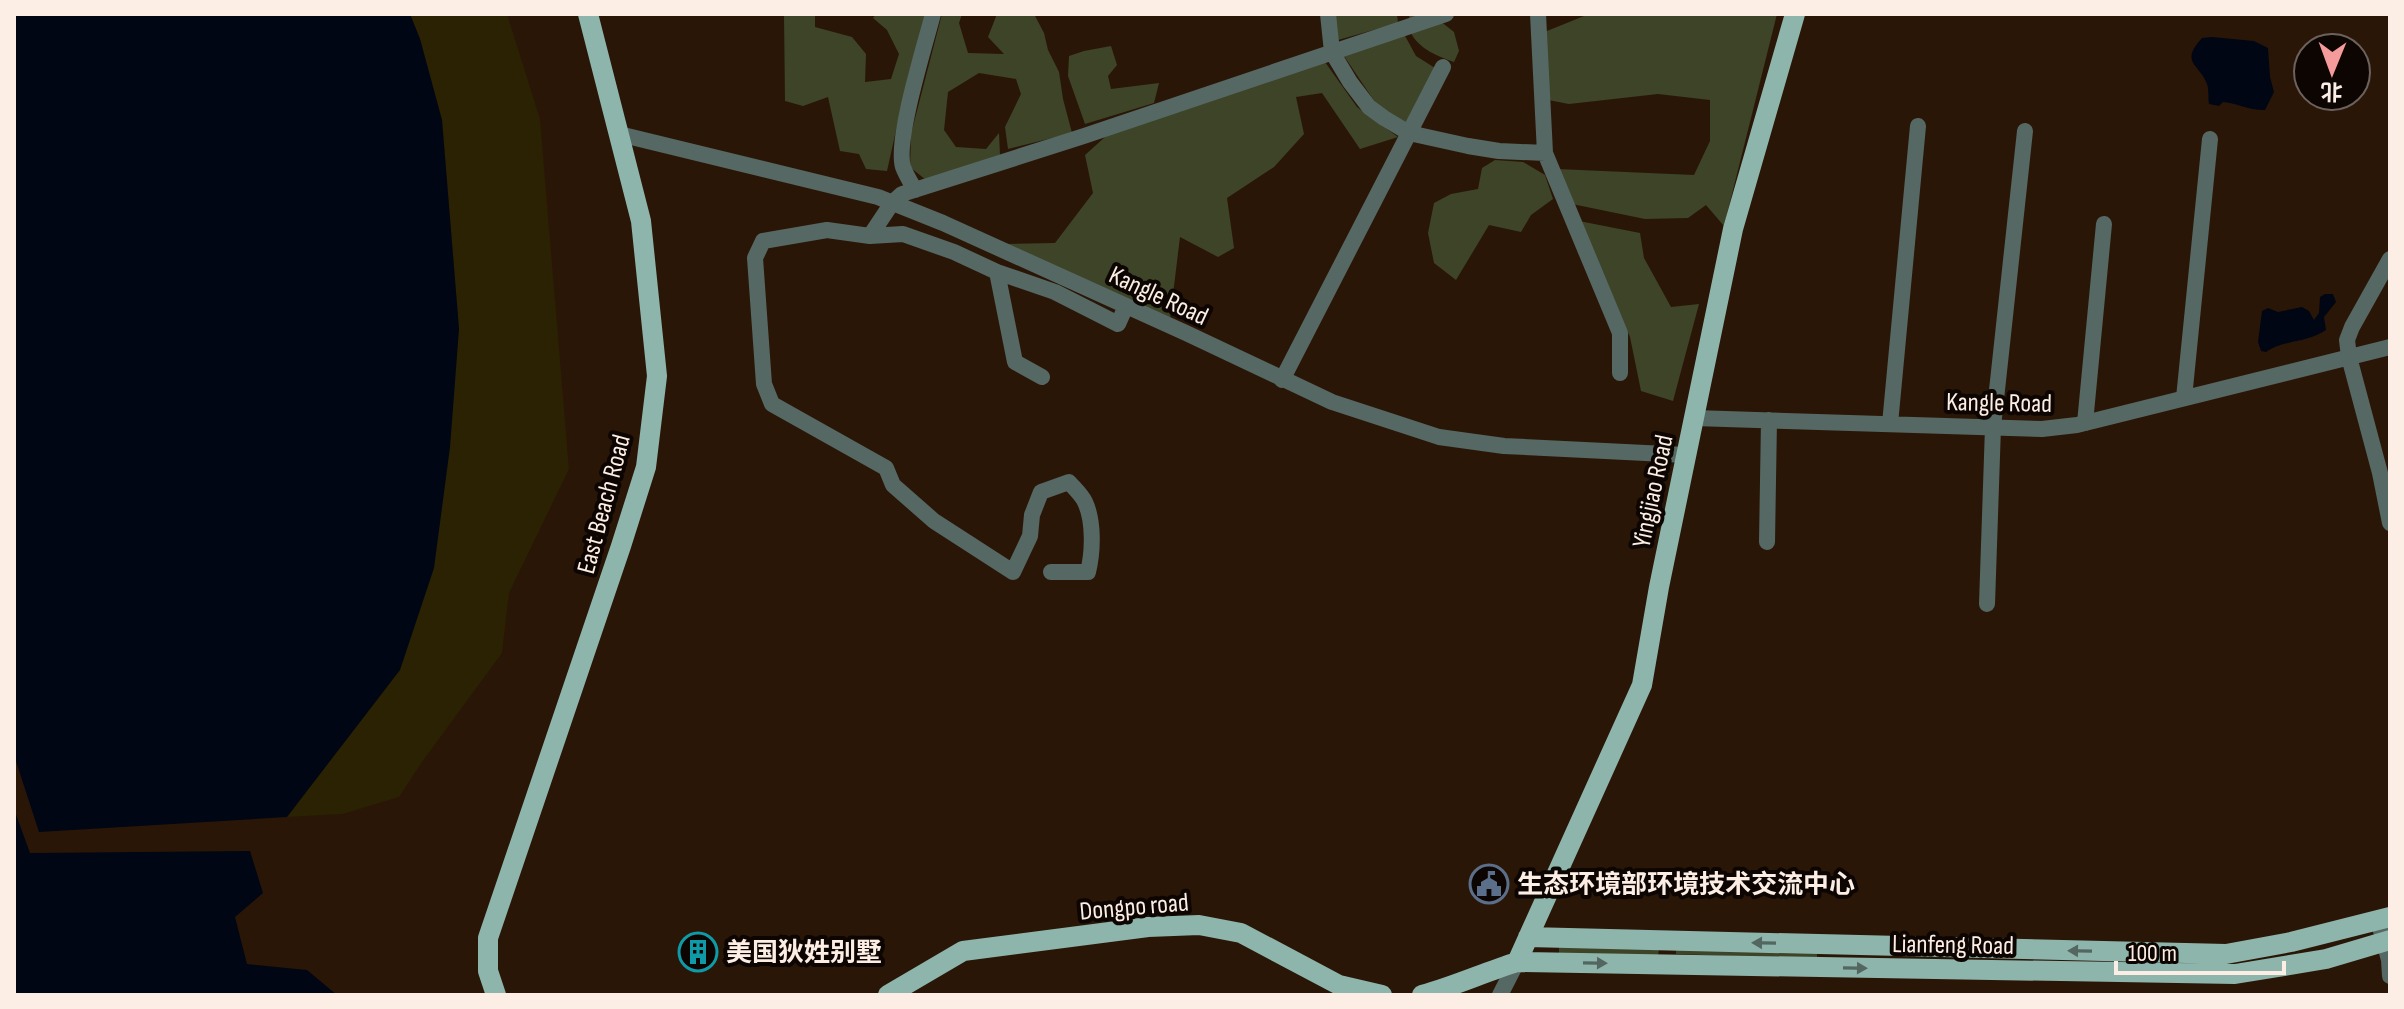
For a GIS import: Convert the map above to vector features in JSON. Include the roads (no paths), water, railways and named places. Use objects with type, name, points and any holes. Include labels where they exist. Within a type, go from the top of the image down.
[{"type":"main road","name":"East Beach Road","points":[[496,995],[488,971],[488,938],[646,467],[657,376],[641,221],[588,14]]},
{"type":"main road","name":"Yingjiao Road","points":[[1517,962],[1642,685],[1659,587],[1733,229],[1795,14]]},
{"type":"main road","name":"Lianfeng Road","points":[[1528,937],[2226,954],[2291,942],[2384,918]]},
{"type":"main road","name":"Dongpo road","points":[[888,995],[963,951],[1148,927],[1199,925],[1241,933],[1339,985],[1382,995]]},
{"type":"main road","name":"Lianfeng Road","points":[[1517,962],[2235,974],[2326,959],[2387,941]]},
{"type":"main road","points":[[1422,995],[1517,962]]},
{"type":"street","points":[[915,190],[902,166],[904,134],[933,14]]},
{"type":"street","points":[[1328,14],[1332,52],[1350,82],[1369,107],[1409,133],[1499,151],[1545,153]]},
{"type":"street","points":[[870,236],[892,203],[902,194],[1446,14]]},
{"type":"street","points":[[1538,14],[1545,153],[1620,333],[1620,373]]},
{"type":"street","points":[[1282,380],[1443,67]]},
{"type":"street","points":[[1890,424],[1918,126]]},
{"type":"street","points":[[1987,604],[1993,427],[2025,131]]},
{"type":"street","name":"Kangle Road","points":[[619,134],[892,203],[957,229],[1332,402],[1439,437],[1504,446],[1686,455]]},
{"type":"street","points":[[2184,398],[2210,139]]},
{"type":"street","points":[[2085,423],[2104,224]]},
{"type":"street","points":[[1051,572],[1088,572],[1091,562],[1091,526],[1085,501],[1069,482],[1041,492],[1032,515],[1030,536],[1013,572],[934,521],[893,485],[886,468],[772,404],[764,384],[755,258],[763,241],[827,230],[870,236],[903,234],[1055,292],[1118,324],[1126,306]]},
{"type":"street","points":[[2390,259],[2347,340],[2390,523]]},
{"type":"street","points":[[997,272],[1015,362],[1042,377]]},
{"type":"street","name":"Kangle Road","points":[[1694,418],[2042,429],[2085,423],[2390,347]]},
{"type":"street","points":[[1767,542],[1769,420]]},
{"type":"street","name":"Lianfeng Road","points":[[2384,918],[2390,976]]},
{"type":"street","points":[[1500,995],[1517,962]]},
{"type":"place","name":"生态环境部环境技术交流中心","points":[[1489,884]]},
{"type":"place","name":"美国狄姓别墅","points":[[698,952]]}]
